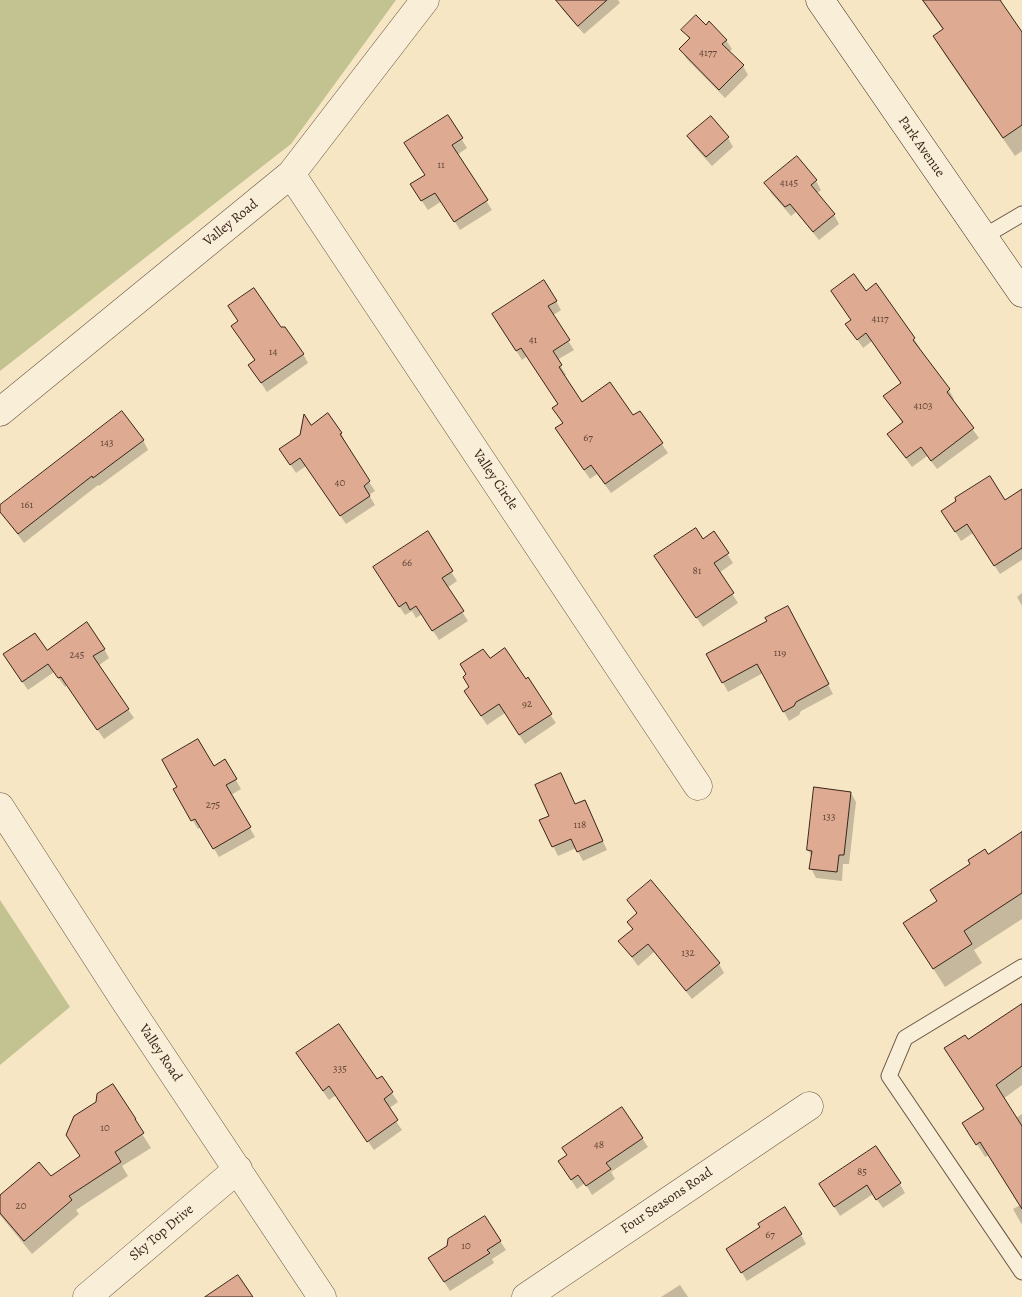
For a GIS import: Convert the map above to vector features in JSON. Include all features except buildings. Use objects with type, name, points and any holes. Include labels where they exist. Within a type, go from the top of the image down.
[{"type":"street","name":"Valley Road","points":[[0,412],[292,174],[425,0]]},
{"type":"street","name":"Park Avenue","points":[[820,0],[1022,293]]},
{"type":"street","name":"Valley Circle","points":[[292,174],[698,786]]},
{"type":"street","name":"Valley Road","points":[[0,807],[123,998],[322,1297]]},
{"type":"street","name":"Four Seasons Road","points":[[526,1297],[809,1106]]},
{"type":"street","name":"Sky Top Drive","points":[[87,1297],[238,1169]]},
{"type":"lane","points":[[983,237],[1022,214]]},
{"type":"lane","points":[[1022,967],[905,1038],[889,1076],[1022,1272]]},
{"type":"green space","points":[[0,0],[396,0],[291,144],[0,371]]},
{"type":"green space","points":[[0,900],[70,1007],[0,1065]]}]
